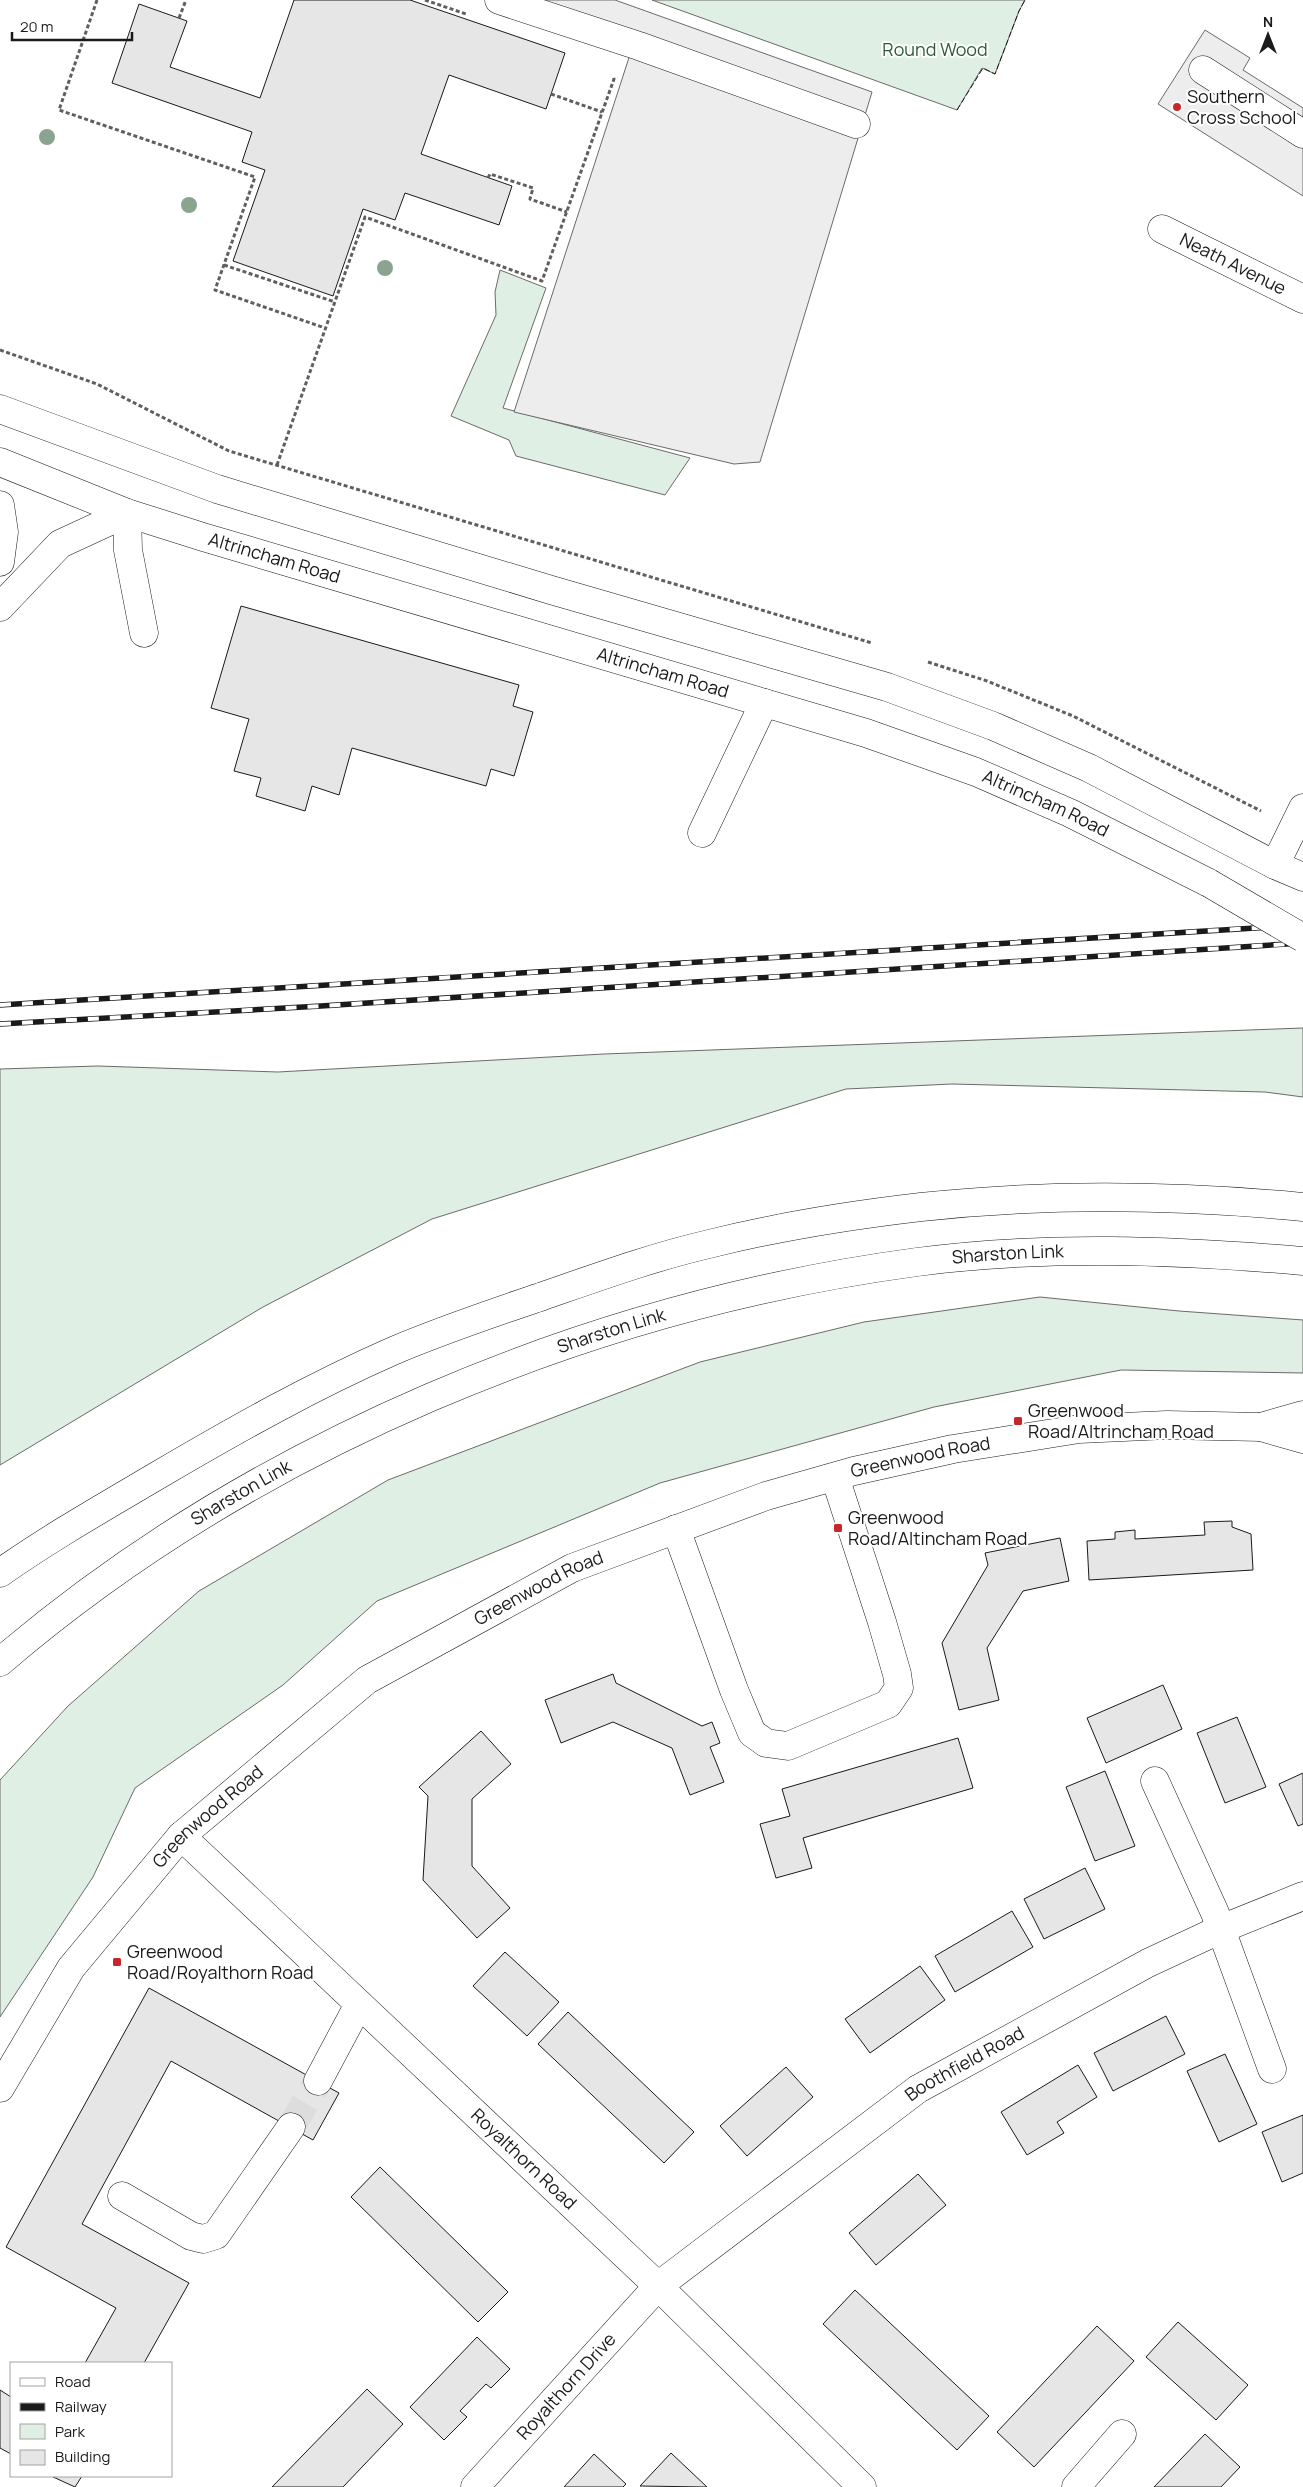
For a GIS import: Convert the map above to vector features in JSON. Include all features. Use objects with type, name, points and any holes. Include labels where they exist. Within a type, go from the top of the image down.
[{"type":"main road","points":[[499,0],[639,46],[856,124]]},
{"type":"main road","points":[[1203,70],[1303,134]]},
{"type":"main road","name":"Neath Avenue","points":[[1162,230],[1303,299]]},
{"type":"main road","points":[[0,409],[217,488],[551,590],[887,687],[992,726],[1089,768],[1275,865],[1303,877]]},
{"type":"main road","name":"Altrincham Road","points":[[0,462],[127,513],[866,733],[976,772],[1070,813],[1209,883],[1303,938]]},
{"type":"main road","points":[[0,505],[4,532],[0,562]]},
{"type":"main road","points":[[0,607],[60,544],[127,513],[128,550],[144,633]]},
{"type":"main road","points":[[702,833],[764,703]]},
{"type":"main road","points":[[1275,865],[1303,808]]},
{"type":"main road","points":[[0,1573],[106,1506],[195,1453],[394,1351],[489,1314],[580,1283],[708,1244],[820,1223],[921,1207],[1019,1200],[1122,1196],[1223,1200],[1303,1206]]},
{"type":"main road","name":"Sharston Link","points":[[0,1662],[46,1623],[145,1552],[221,1503],[297,1462],[415,1404],[509,1367],[610,1332],[718,1299],[807,1279],[920,1262],[1021,1253],[1120,1250],[1216,1254],[1303,1262]]},
{"type":"main road","name":"Greenwood Road","points":[[1261,1427],[1303,1415]]},
{"type":"main road","name":"Greenwood Road","points":[[0,2088],[71,1968],[181,1836],[367,1680],[572,1568],[766,1496],[835,1477],[953,1449],[1078,1428],[1167,1424],[1261,1427],[1303,1439]]},
{"type":"main road","points":[[676,1529],[734,1690],[752,1732],[766,1743],[788,1746],[888,1704],[899,1688],[897,1674],[882,1622],[835,1477]]},
{"type":"main road","points":[[1155,1781],[1221,1929],[1272,2069]]},
{"type":"main road","name":"Royalthorn Road","points":[[181,1836],[658,2286],[862,2487]]},
{"type":"main road","name":"Boothfield Road","points":[[658,2286],[918,2089],[1148,1963],[1221,1929],[1303,1896]]},
{"type":"main road","points":[[318,2081],[359,2004]]},
{"type":"main road","points":[[122,2196],[191,2236],[203,2239],[216,2235],[291,2127]]},
{"type":"main road","name":"Royalthorn Drive","points":[[475,2487],[658,2286]]},
{"type":"main road","points":[[1076,2487],[1122,2434]]},
{"type":"path","points":[[97,0],[59,110],[255,177],[215,290],[325,328]]},
{"type":"path","points":[[179,18],[186,0]]},
{"type":"path","points":[[425,0],[471,16]]},
{"type":"path","points":[[277,465],[365,217],[542,281],[614,79],[610,70]]},
{"type":"path","points":[[551,94],[602,112]]},
{"type":"path","points":[[488,178],[490,174],[533,188],[530,199],[567,212]]},
{"type":"path","points":[[224,265],[335,302]]},
{"type":"path","points":[[0,350],[97,384],[229,451],[881,646]]},
{"type":"path","points":[[925,661],[987,681],[1072,716],[1239,800]]},
{"type":"green space","name":"Round Wood","points":[[652,0],[1025,0],[995,74],[982,68],[957,110]]},
{"type":"green space","points":[[500,270],[546,288],[503,408],[690,458],[665,495],[516,456],[509,440],[451,416],[496,315],[495,292]]},
{"type":"green space","points":[[1303,1028],[1303,1097],[1265,1092],[952,1084],[846,1089],[432,1219],[263,1307],[0,1465],[0,1069],[98,1066],[278,1072],[604,1054]]},
{"type":"green space","points":[[1040,1297],[1179,1311],[1303,1320],[1303,1373],[1121,1370],[934,1407],[660,1483],[377,1601],[283,1685],[135,1788],[93,1877],[0,2017],[0,1780],[68,1706],[199,1591],[388,1480],[700,1362],[864,1322]]},
{"type":"shaded area","points":[[535,0],[615,0],[872,92],[760,462],[734,464],[514,412],[636,36]]},
{"type":"shaded area","points":[[1205,30],[1250,58],[1243,70],[1303,108],[1303,196],[1158,104]]},
{"type":"building","points":[[294,0],[410,0],[565,53],[546,109],[449,75],[421,154],[512,186],[499,225],[405,193],[395,220],[363,209],[333,296],[233,261],[265,170],[242,162],[252,132],[112,83],[139,4],[187,21],[170,67],[260,98]]},
{"type":"building","points":[[241,606],[519,685],[513,706],[533,712],[514,776],[491,769],[486,786],[352,748],[339,795],[312,786],[305,811],[256,796],[261,778],[234,771],[249,719],[211,708]]},
{"type":"building","points":[[1232,1521],[1232,1527],[1251,1534],[1253,1570],[1089,1580],[1087,1541],[1115,1539],[1115,1532],[1135,1530],[1135,1539],[1205,1535],[1204,1522]]},
{"type":"building","points":[[1060,1538],[1069,1581],[1023,1591],[987,1648],[999,1700],[959,1710],[942,1643],[988,1565],[985,1553]]},
{"type":"building","points":[[613,1674],[616,1683],[702,1726],[712,1722],[720,1743],[710,1747],[724,1782],[690,1795],[672,1748],[613,1722],[561,1743],[545,1700]]},
{"type":"building","points":[[1163,1685],[1182,1729],[1106,1763],[1087,1718]]},
{"type":"building","points":[[1237,1717],[1266,1787],[1225,1803],[1197,1733]]},
{"type":"building","points":[[481,1731],[511,1764],[472,1799],[472,1866],[510,1908],[477,1938],[423,1880],[428,1796],[419,1787]]},
{"type":"building","points":[[958,1738],[973,1788],[803,1838],[812,1868],[776,1878],[760,1824],[790,1816],[782,1789]]},
{"type":"building","points":[[1105,1771],[1135,1846],[1095,1861],[1066,1787]]},
{"type":"building","points":[[1303,1773],[1303,1824],[1298,1826],[1279,1784]]},
{"type":"building","points":[[1085,1868],[1105,1909],[1044,1939],[1024,1899]]},
{"type":"building","points":[[1012,1911],[1033,1947],[955,1992],[935,1956]]},
{"type":"building","points":[[505,1952],[559,2002],[527,2036],[473,1986]]},
{"type":"building","points":[[920,1966],[945,2000],[870,2053],[845,2019]]},
{"type":"building","points":[[149,1988],[339,2093],[313,2140],[171,2061],[82,2224],[189,2283],[145,2362],[86,2362],[116,2308],[6,2247]]},
{"type":"building","points":[[568,2012],[694,2132],[664,2163],[538,2044]]},
{"type":"building","points":[[1166,2016],[1185,2054],[1113,2091],[1094,2053]]},
{"type":"building","points":[[1225,2054],[1257,2124],[1219,2142],[1187,2071]]},
{"type":"building","points":[[1078,2065],[1097,2097],[1057,2122],[1064,2133],[1027,2155],[1001,2112]]},
{"type":"building","points":[[786,2067],[813,2097],[747,2156],[720,2126]]},
{"type":"building","points":[[1303,2115],[1303,2173],[1282,2182],[1262,2132]]},
{"type":"building","points":[[380,2167],[508,2292],[478,2322],[351,2197]]},
{"type":"building","points":[[918,2174],[946,2205],[876,2265],[849,2233]]},
{"type":"building","points":[[855,2290],[989,2416],[957,2450],[823,2324]]},
{"type":"building","points":[[1178,2322],[1248,2385],[1216,2420],[1146,2357]]},
{"type":"building","points":[[1097,2326],[1134,2361],[1034,2467],[997,2432]]},
{"type":"building","points":[[477,2337],[510,2369],[491,2388],[486,2384],[460,2411],[467,2417],[444,2440],[410,2407]]},
{"type":"building","points":[[367,2389],[403,2424],[343,2487],[272,2487]]},
{"type":"building","points":[[0,2390],[10,2396],[10,2453],[0,2448]]},
{"type":"building","points":[[1205,2434],[1240,2467],[1221,2487],[1154,2487]]},
{"type":"building","points":[[671,2453],[707,2487],[640,2486]]},
{"type":"building","points":[[594,2454],[626,2484],[623,2487],[564,2487]]},
{"type":"building","points":[[53,2477],[81,2477],[75,2487]]},
{"type":"tunnel","points":[[291,2127],[318,2081]]},
{"type":"railway","points":[[0,1005],[1303,925]]},
{"type":"railway","points":[[0,1024],[321,1006],[1303,943]]},
{"type":"fence","points":[[957,110],[983,68],[995,74],[1025,0]]},
{"type":"place","name":"Southern Cross School","points":[[1177,107]]},
{"type":"place","name":"Greenwood Road/Altrincham Road","points":[[1018,1421]]},
{"type":"place","name":"Greenwood Road/Altincham Road","points":[[838,1528]]},
{"type":"place","name":"Greenwood Road/Royalthorn Road","points":[[117,1962]]}]
